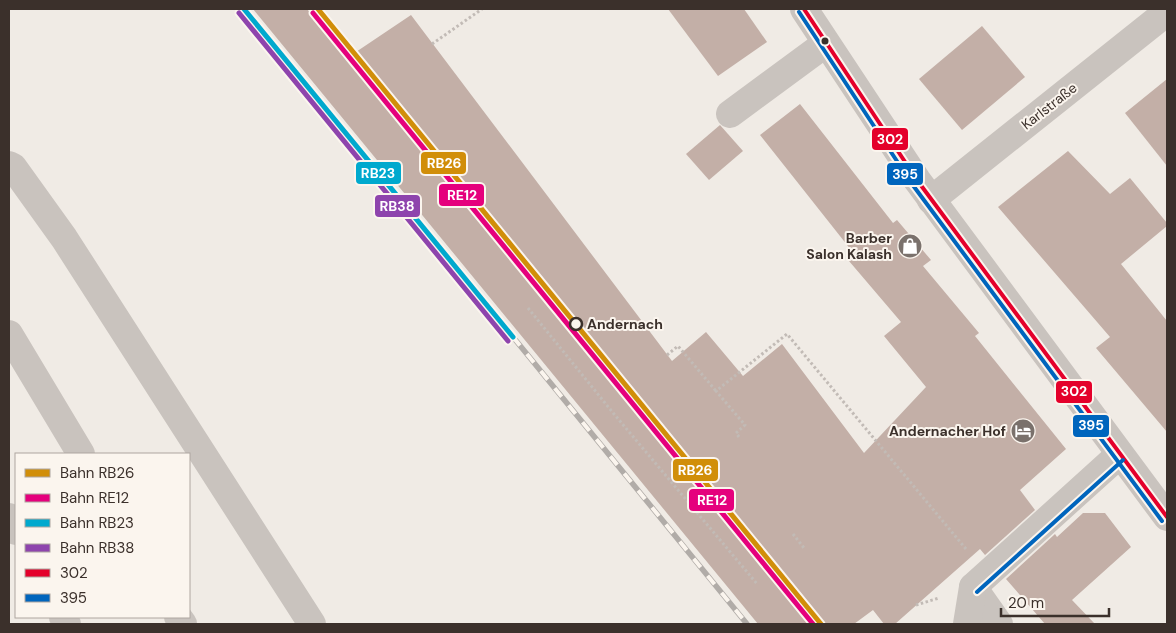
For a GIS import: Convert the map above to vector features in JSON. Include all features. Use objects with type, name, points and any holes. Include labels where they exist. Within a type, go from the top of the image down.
[{"type":"street","points":[[804,9],[931,200],[1167,517]]},
{"type":"street","name":"Karlstraße","points":[[931,200],[1166,16]]},
{"type":"street","points":[[730,114],[826,44]]},
{"type":"street","points":[[9,165],[13,167],[64,238],[312,624]]},
{"type":"street","points":[[9,334],[80,453]]},
{"type":"street","points":[[967,624],[980,581],[1119,455]]},
{"type":"street","points":[[9,518],[15,529]]},
{"type":"street","points":[[980,581],[999,624]]},
{"type":"path","points":[[432,44],[482,9]]},
{"type":"path","points":[[528,308],[758,586]]},
{"type":"path","points":[[716,391],[787,334],[980,581]]},
{"type":"path","points":[[667,355],[678,346],[745,425],[736,433],[739,437]]},
{"type":"path","points":[[793,534],[804,548]]},
{"type":"building","points":[[253,9],[307,9],[347,58],[411,15],[672,361],[706,332],[743,376],[782,344],[864,453],[926,387],[884,336],[901,322],[849,261],[855,255],[760,135],[800,104],[893,223],[897,220],[931,260],[923,266],[979,333],[975,336],[1066,449],[1020,490],[1035,510],[985,555],[980,549],[895,624],[884,624],[873,610],[854,624],[758,624]]},
{"type":"building","points":[[668,9],[744,9],[767,42],[718,76]]},
{"type":"building","points":[[982,26],[1025,77],[962,130],[919,79]]},
{"type":"building","points":[[1167,79],[1167,166],[1125,113]]},
{"type":"building","points":[[720,125],[743,151],[709,180],[686,154]]},
{"type":"building","points":[[1068,151],[1110,194],[1130,178],[1167,223],[1167,226],[1121,264],[1167,321],[1167,432],[1096,348],[1110,337],[998,207]]},
{"type":"building","points":[[1083,513],[1105,513],[1131,547],[1072,600],[1095,624],[1045,624],[1006,579],[1055,534],[1057,537]]},
{"type":"railway","points":[[513,337],[747,624]]},
{"type":"rail line","name":"RB23","points":[[244,9],[513,337]]},
{"type":"rail line","name":"RB26","points":[[318,9],[821,624]]},
{"type":"rail line","name":"RB38","points":[[239,13],[508,341]]},
{"type":"rail line","name":"RE12","points":[[313,13],[813,624]]},
{"type":"transit line","name":"302","points":[[804,9],[917,180],[1167,517]]},
{"type":"transit line","name":"395","points":[[799,12],[912,184],[1162,521]]},
{"type":"transit line","name":"395","points":[[977,592],[1123,460]]},
{"type":"place","name":"Barber Salon Kalash","points":[[910,246]]},
{"type":"place","name":"Andernach","points":[[576,324]]},
{"type":"place","name":"Andernacher Hof","points":[[1023,431]]}]
